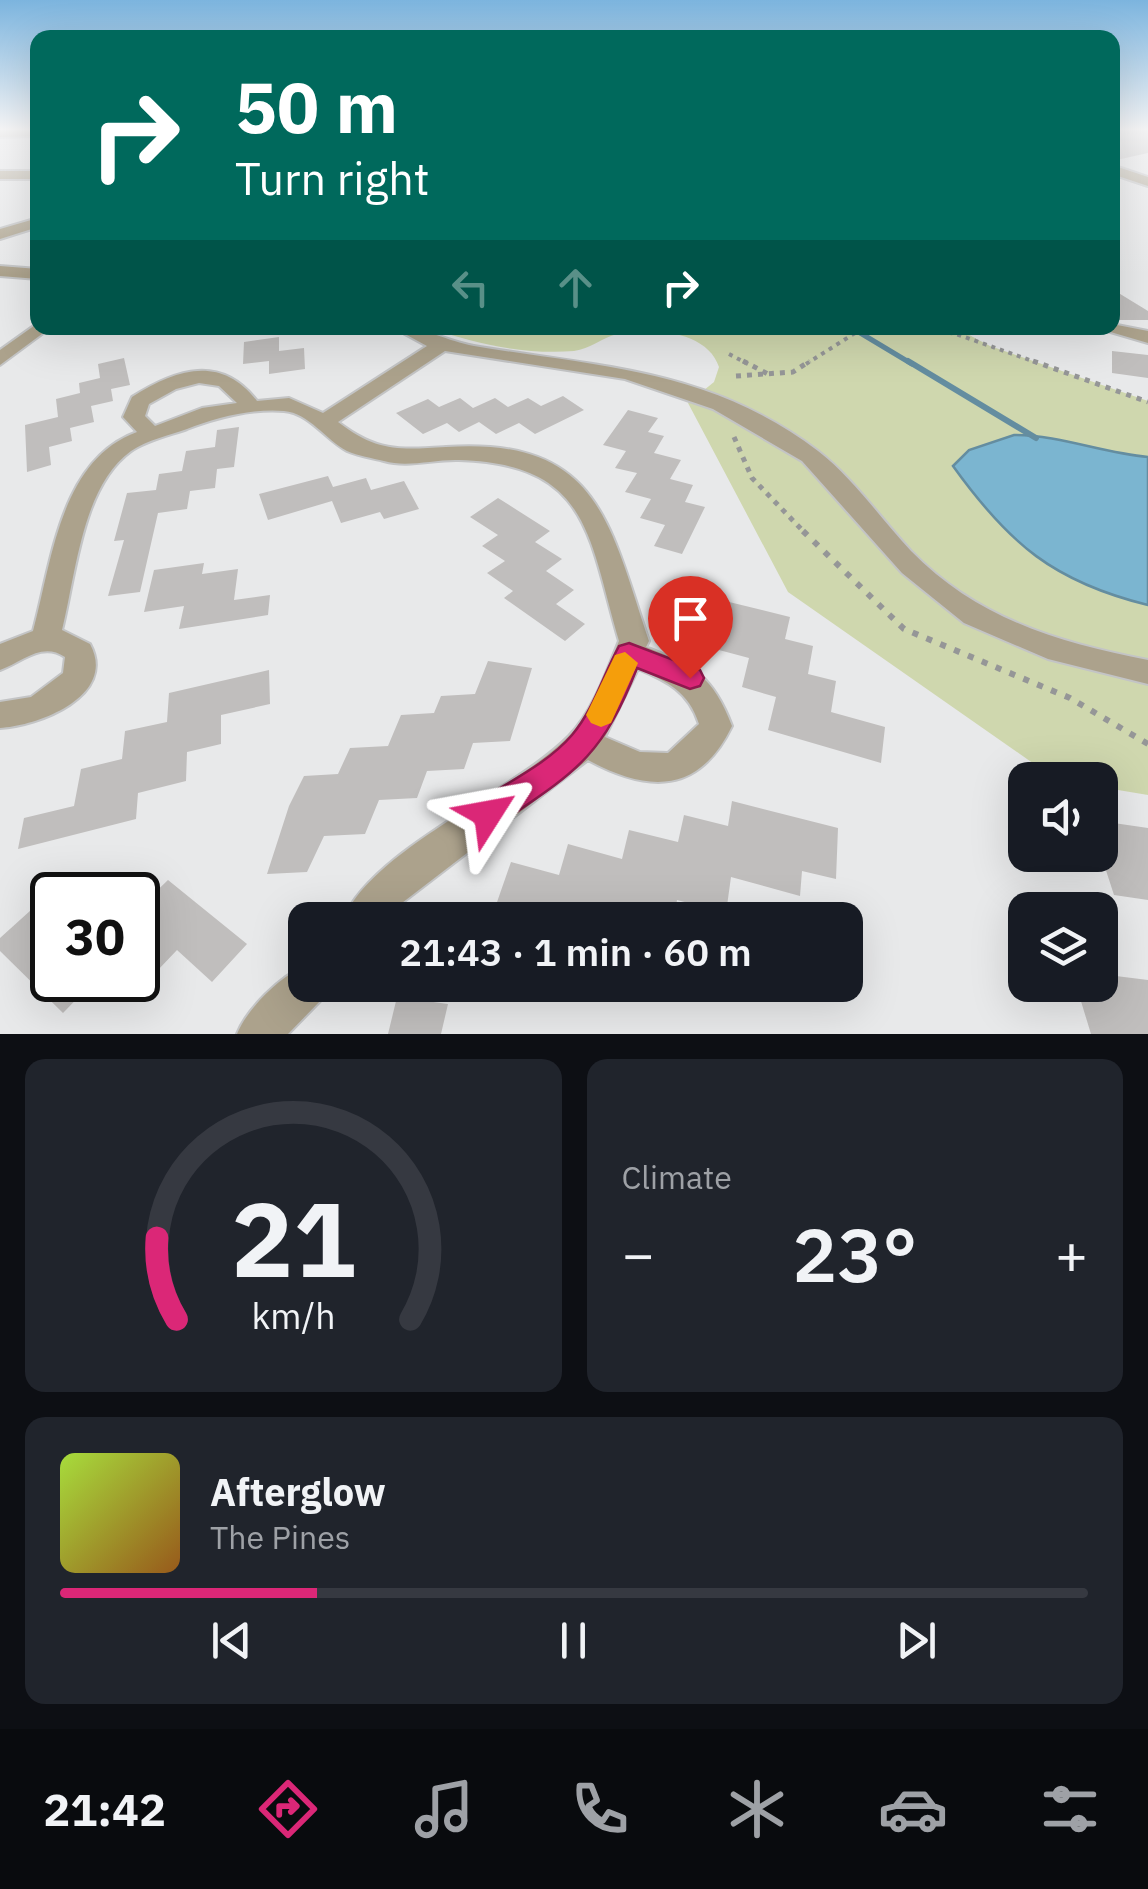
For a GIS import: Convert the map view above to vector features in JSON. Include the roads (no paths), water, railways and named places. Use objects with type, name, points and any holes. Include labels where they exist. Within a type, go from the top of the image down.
[{"type":"street","points":[[0,234],[30,225]]},
{"type":"street","points":[[0,270],[30,273]]},
{"type":"street","points":[[1120,331],[1148,337]]},
{"type":"street","points":[[0,359],[32,335]]},
{"type":"street","points":[[416,335],[439,347],[587,365],[709,400],[790,442],[822,466],[924,580],[953,602],[1040,645],[1148,672]]},
{"type":"street","points":[[324,422],[439,347]]},
{"type":"street","points":[[152,434],[134,418],[139,400],[176,380],[220,376],[240,388],[250,406]]},
{"type":"street","points":[[45,640],[82,498],[98,468],[126,444],[210,413],[289,404],[324,422],[354,446],[395,458],[457,453],[501,457],[536,464],[570,484],[595,519],[634,640],[610,698],[585,742],[566,761],[488,814],[377,902]]},
{"type":"street","points":[[0,658],[45,640],[60,640],[80,652],[78,675],[54,700],[36,709],[0,715]]},
{"type":"street","points":[[585,742],[622,763],[650,770],[680,766],[701,752],[716,726],[708,700],[690,678],[629,653]]},
{"type":"street","points":[[258,1034],[295,1002]]},
{"type":"water","points":[[1014,435],[1148,457],[1148,605],[1086,585],[1036,556],[994,517],[953,466],[969,450]]},
{"type":"waterway","points":[[864,335],[912,364]]},
{"type":"waterway","points":[[908,361],[1036,438]]}]
